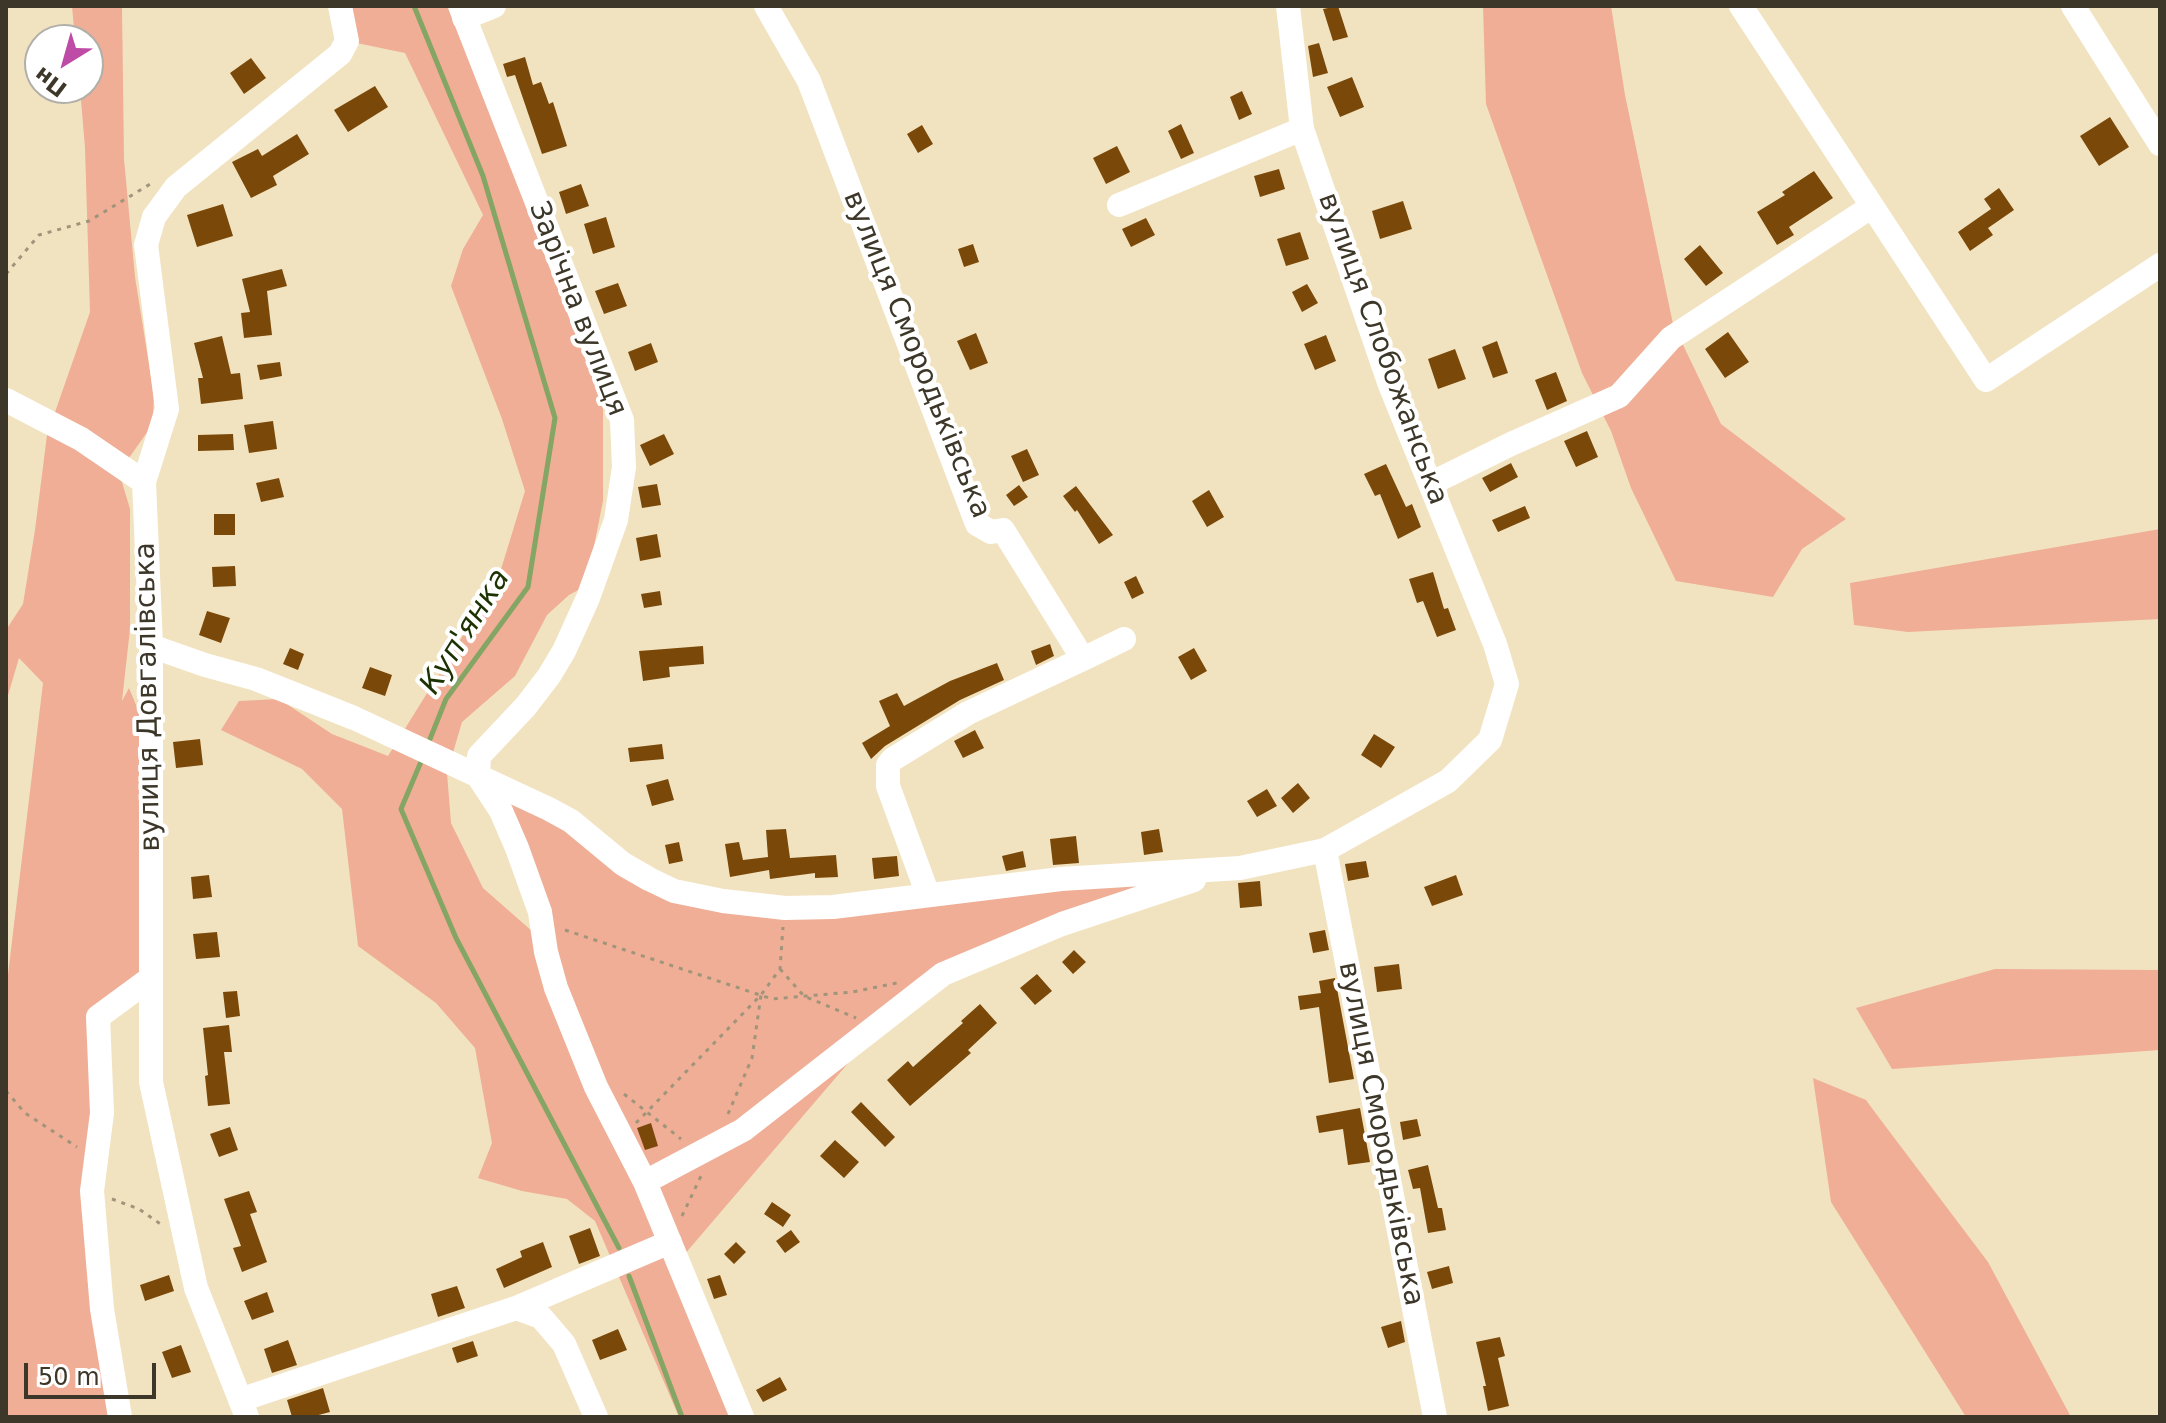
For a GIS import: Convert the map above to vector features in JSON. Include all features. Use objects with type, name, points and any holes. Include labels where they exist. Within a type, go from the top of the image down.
[{"type":"street","name":"вулиця Довгалівська","points":[[243,1408],[196,1288],[151,1082],[151,646],[144,482],[167,409],[146,245],[154,217],[176,187],[340,54],[347,41],[340,6]]},
{"type":"street","points":[[462,12],[494,6]]},
{"type":"street","name":"вулиця Смородьківська","points":[[766,6],[809,81],[977,524],[991,532],[1003,530],[1083,659]]},
{"type":"street","name":"вулиця Слобожанська","points":[[1288,6],[1302,129],[1390,385],[1495,644],[1507,684],[1490,740],[1448,781],[1325,850]]},
{"type":"street","points":[[1741,6],[1986,380],[2160,265]]},
{"type":"street","points":[[2076,7],[2160,144]]},
{"type":"street","name":"Зарічна вулиця","points":[[462,12],[622,420],[624,467],[616,520],[588,598],[564,651],[526,706],[479,756],[478,776]]},
{"type":"street","points":[[1119,205],[1302,129]]},
{"type":"street","points":[[1430,484],[1619,396],[1671,338],[1871,207]]},
{"type":"street","points":[[6,400],[81,439],[144,482]]},
{"type":"street","points":[[928,895],[888,786],[888,765],[968,713],[1124,639]]},
{"type":"street","points":[[151,646],[256,679],[354,718],[425,751],[571,821],[623,864],[674,891],[723,901],[785,908],[833,907],[1061,879],[1230,869]]},
{"type":"street","points":[[478,776],[501,811],[517,848],[542,922],[556,988],[596,1087],[645,1182],[742,1417]]},
{"type":"street","points":[[645,1182],[743,1130],[943,974],[1062,924],[1230,869],[1325,850]]},
{"type":"street","name":"вулиця Смородьківська","points":[[1325,850],[1435,1417]]},
{"type":"street","points":[[120,1417],[102,1309],[92,1191],[102,1113],[98,1017],[151,978]]},
{"type":"street","points":[[243,1408],[516,1308],[670,1242]]},
{"type":"street","points":[[516,1308],[541,1317],[564,1344],[596,1417]]},
{"type":"path","points":[[6,274],[39,235],[89,221],[159,177]]},
{"type":"path","points":[[622,1138],[761,995],[780,969],[785,908]]},
{"type":"path","points":[[542,922],[772,999],[852,992],[898,983]]},
{"type":"path","points":[[780,969],[804,996],[876,1027]]},
{"type":"path","points":[[623,1093],[698,1154]]},
{"type":"shaded area","points":[[72,6],[122,6],[124,159],[135,277],[154,396],[148,431],[119,472],[130,509],[130,629],[122,701],[129,688],[143,722],[147,972],[112,994],[102,1113],[109,1417],[6,1417],[6,991],[43,683],[19,658],[6,702],[6,630],[23,604],[47,435],[90,312],[81,104],[104,104],[104,24],[74,24]]},
{"type":"shaded area","points":[[339,6],[463,6],[603,409],[603,501],[586,586],[569,595],[547,615],[515,676],[462,722],[447,773],[451,823],[483,888],[541,939],[478,776],[649,879],[785,908],[1230,869],[952,971],[850,1061],[678,1262],[742,1417],[679,1417],[595,1221],[567,1199],[522,1191],[478,1178],[492,1143],[475,1048],[436,1003],[358,946],[342,809],[302,769],[221,730],[239,701],[279,699],[332,734],[388,756],[498,579],[525,491],[502,419],[451,286],[463,249],[483,215],[405,53],[347,41]]},
{"type":"shaded area","points":[[1483,6],[1611,6],[1625,95],[1673,324],[1721,424],[1846,519],[1802,549],[1773,597],[1676,581],[1631,488],[1611,431],[1582,373],[1486,104]]},
{"type":"shaded area","points":[[2160,529],[2160,619],[1908,632],[1854,625],[1850,583]]},
{"type":"shaded area","points":[[1995,969],[2160,970],[2160,1050],[1892,1069],[1856,1008]]},
{"type":"shaded area","points":[[1813,1078],[1866,1100],[1988,1262],[2071,1417],[1966,1417],[1831,1202]]},
{"type":"building","points":[[1338,6],[1348,37],[1333,41],[1323,9]]},
{"type":"building","points":[[1319,43],[1328,73],[1313,77],[1308,46]]},
{"type":"building","points":[[525,57],[533,85],[541,82],[549,104],[553,102],[567,146],[542,154],[515,75],[507,77],[503,64]]},
{"type":"building","points":[[251,58],[266,78],[244,94],[230,73]]},
{"type":"building","points":[[1352,77],[1364,107],[1340,117],[1327,87]]},
{"type":"building","points":[[375,86],[388,107],[348,132],[334,110]]},
{"type":"building","points":[[1242,91],[1252,114],[1239,120],[1230,97]]},
{"type":"building","points":[[2110,117],[2129,147],[2099,166],[2080,136]]},
{"type":"building","points":[[1181,124],[1194,153],[1181,159],[1168,131]]},
{"type":"building","points":[[922,125],[933,144],[918,153],[907,134]]},
{"type":"building","points":[[297,134],[309,154],[273,176],[277,185],[251,198],[232,162],[258,149],[262,156]]},
{"type":"building","points":[[1117,146],[1130,172],[1106,184],[1093,158]]},
{"type":"building","points":[[1279,169],[1285,189],[1260,197],[1254,176]]},
{"type":"building","points":[[1814,171],[1833,198],[1789,227],[1794,235],[1777,245],[1757,212],[1785,195],[1782,192]]},
{"type":"building","points":[[581,184],[589,206],[566,214],[559,192]]},
{"type":"building","points":[[1999,188],[2014,210],[1988,228],[1993,235],[1970,251],[1958,232],[1991,209],[1984,199]]},
{"type":"building","points":[[1403,201],[1412,229],[1380,239],[1372,211]]},
{"type":"building","points":[[223,204],[233,236],[197,247],[187,215]]},
{"type":"building","points":[[606,217],[615,247],[593,254],[584,224]]},
{"type":"building","points":[[1146,218],[1155,235],[1131,247],[1122,229]]},
{"type":"building","points":[[1300,232],[1309,259],[1286,266],[1277,239]]},
{"type":"building","points":[[973,244],[979,262],[964,267],[958,249]]},
{"type":"building","points":[[1700,245],[1723,273],[1706,286],[1684,259]]},
{"type":"building","points":[[282,269],[287,286],[267,291],[272,335],[244,338],[241,313],[250,312],[242,279]]},
{"type":"building","points":[[618,283],[627,306],[604,314],[595,291]]},
{"type":"building","points":[[1307,284],[1318,303],[1302,312],[1292,292]]},
{"type":"building","points":[[1728,332],[1749,362],[1725,378],[1705,349]]},
{"type":"building","points":[[976,333],[988,363],[970,370],[957,341]]},
{"type":"building","points":[[1326,335],[1336,361],[1315,370],[1304,344]]},
{"type":"building","points":[[222,336],[231,374],[240,373],[243,399],[201,404],[198,378],[203,378],[194,343]]},
{"type":"building","points":[[1497,341],[1508,373],[1493,378],[1482,347]]},
{"type":"building","points":[[651,343],[658,362],[635,371],[628,352]]},
{"type":"building","points":[[1455,349],[1466,379],[1438,389],[1428,359]]},
{"type":"building","points":[[280,362],[282,376],[260,380],[257,365]]},
{"type":"building","points":[[1556,372],[1567,401],[1547,410],[1535,380]]},
{"type":"building","points":[[273,421],[277,449],[249,453],[244,425]]},
{"type":"building","points":[[1587,431],[1598,457],[1576,467],[1564,441]]},
{"type":"building","points":[[233,434],[234,450],[198,451],[198,435]]},
{"type":"building","points":[[664,434],[674,454],[650,466],[640,445]]},
{"type":"building","points":[[1027,449],[1039,475],[1023,482],[1011,456]]},
{"type":"building","points":[[1511,463],[1518,477],[1490,492],[1482,478]]},
{"type":"building","points":[[1386,464],[1406,507],[1412,504],[1421,527],[1398,539],[1380,494],[1375,496],[1364,474]]},
{"type":"building","points":[[279,478],[284,497],[261,502],[256,483]]},
{"type":"building","points":[[657,484],[661,505],[642,508],[638,487]]},
{"type":"building","points":[[1019,485],[1028,497],[1014,506],[1006,495]]},
{"type":"building","points":[[1076,486],[1113,535],[1099,544],[1077,510],[1075,512],[1063,496]]},
{"type":"building","points":[[1209,490],[1224,517],[1207,527],[1192,501]]},
{"type":"building","points":[[1525,506],[1530,518],[1498,532],[1492,520]]},
{"type":"building","points":[[214,514],[235,514],[235,535],[214,535]]},
{"type":"building","points":[[657,534],[661,557],[640,561],[636,538]]},
{"type":"building","points":[[235,566],[236,586],[213,587],[212,567]]},
{"type":"building","points":[[1433,572],[1444,609],[1448,608],[1456,630],[1437,637],[1423,601],[1417,603],[1409,579]]},
{"type":"building","points":[[1136,576],[1144,593],[1132,599],[1124,582]]},
{"type":"building","points":[[660,591],[662,605],[644,608],[641,594]]},
{"type":"building","points":[[207,611],[230,618],[221,643],[199,635]]},
{"type":"building","points":[[1050,644],[1054,656],[1036,665],[1031,651]]},
{"type":"building","points":[[703,646],[704,664],[669,667],[670,677],[643,681],[639,651]]},
{"type":"building","points":[[290,648],[304,654],[298,670],[283,664]]},
{"type":"building","points":[[1194,648],[1207,671],[1191,680],[1178,657]]},
{"type":"building","points":[[997,663],[1004,680],[960,700],[885,746],[871,759],[862,743],[890,726],[879,701],[897,693],[904,706],[950,681]]},
{"type":"building","points":[[370,667],[392,675],[385,696],[362,688]]},
{"type":"building","points":[[975,730],[984,748],[963,758],[954,741]]},
{"type":"building","points":[[1374,734],[1395,747],[1381,768],[1361,755]]},
{"type":"building","points":[[200,739],[203,765],[176,768],[173,742]]},
{"type":"building","points":[[662,744],[664,759],[630,762],[628,748]]},
{"type":"building","points":[[668,779],[674,800],[652,806],[646,785]]},
{"type":"building","points":[[1298,783],[1310,798],[1293,813],[1281,798]]},
{"type":"building","points":[[1267,789],[1277,806],[1257,817],[1247,801]]},
{"type":"building","points":[[786,829],[790,858],[836,855],[838,877],[815,878],[815,873],[770,879],[769,870],[730,877],[725,844],[739,842],[743,860],[768,857],[766,830]]},
{"type":"building","points":[[1159,829],[1163,852],[1144,855],[1141,832]]},
{"type":"building","points":[[1076,836],[1079,863],[1053,865],[1050,839]]},
{"type":"building","points":[[679,842],[683,861],[669,864],[665,845]]},
{"type":"building","points":[[1023,851],[1026,867],[1006,871],[1002,856]]},
{"type":"building","points":[[897,856],[899,876],[874,879],[872,858]]},
{"type":"building","points":[[1366,861],[1369,877],[1348,881],[1345,864]]},
{"type":"building","points":[[209,875],[212,897],[193,899],[191,877]]},
{"type":"building","points":[[1456,875],[1463,895],[1432,906],[1424,887]]},
{"type":"building","points":[[1260,881],[1262,906],[1240,908],[1238,883]]},
{"type":"building","points":[[1325,930],[1329,950],[1313,953],[1309,933]]},
{"type":"building","points":[[217,932],[220,957],[196,959],[193,934]]},
{"type":"building","points":[[1074,950],[1086,962],[1073,974],[1062,962]]},
{"type":"building","points":[[1399,964],[1402,989],[1377,992],[1374,967]]},
{"type":"building","points":[[1037,974],[1052,991],[1035,1005],[1020,988]]},
{"type":"building","points":[[1335,978],[1354,1079],[1329,1083],[1319,1007],[1300,1010],[1298,996],[1321,993],[1319,981]]},
{"type":"building","points":[[237,991],[240,1016],[226,1018],[223,992]]},
{"type":"building","points":[[980,1004],[997,1023],[968,1050],[971,1053],[910,1106],[887,1080],[908,1061],[913,1067]]},
{"type":"building","points":[[229,1025],[232,1052],[224,1052],[230,1104],[208,1106],[203,1028]]},
{"type":"building","points":[[861,1102],[895,1137],[885,1147],[851,1112]]},
{"type":"building","points":[[1360,1108],[1370,1162],[1348,1165],[1343,1129],[1319,1133],[1316,1116]]},
{"type":"building","points":[[1417,1119],[1421,1136],[1403,1140],[1400,1122]]},
{"type":"building","points":[[651,1123],[658,1146],[645,1150],[637,1128]]},
{"type":"building","points":[[230,1127],[238,1150],[219,1157],[210,1134]]},
{"type":"building","points":[[835,1140],[859,1162],[844,1178],[820,1156]]},
{"type":"building","points":[[1428,1165],[1446,1230],[1428,1233],[1420,1188],[1413,1189],[1408,1170]]},
{"type":"building","points":[[249,1191],[257,1212],[250,1214],[267,1262],[242,1272],[233,1248],[241,1246],[224,1199]]},
{"type":"building","points":[[772,1202],[791,1215],[783,1227],[764,1214]]},
{"type":"building","points":[[590,1228],[600,1256],[579,1264],[569,1236]]},
{"type":"building","points":[[791,1230],[800,1242],[785,1253],[776,1241]]},
{"type":"building","points":[[543,1242],[552,1267],[504,1288],[496,1269],[522,1257],[520,1251]]},
{"type":"building","points":[[736,1242],[746,1252],[734,1264],[724,1254]]},
{"type":"building","points":[[1449,1266],[1453,1283],[1432,1289],[1427,1272]]},
{"type":"building","points":[[169,1275],[174,1291],[145,1301],[140,1285]]},
{"type":"building","points":[[720,1275],[727,1295],[714,1299],[707,1279]]},
{"type":"building","points":[[457,1286],[465,1308],[438,1317],[431,1294]]},
{"type":"building","points":[[267,1292],[274,1312],[252,1320],[244,1301]]},
{"type":"building","points":[[1401,1321],[1405,1342],[1388,1348],[1381,1327]]},
{"type":"building","points":[[618,1329],[627,1350],[600,1360],[592,1340]]},
{"type":"building","points":[[1500,1337],[1505,1356],[1498,1358],[1509,1406],[1488,1411],[1476,1342]]},
{"type":"building","points":[[288,1340],[297,1365],[272,1373],[264,1349]]},
{"type":"building","points":[[473,1341],[478,1356],[457,1363],[452,1348]]},
{"type":"building","points":[[181,1345],[191,1372],[172,1378],[162,1352]]},
{"type":"building","points":[[780,1377],[787,1390],[763,1402],[756,1390]]},
{"type":"building","points":[[323,1388],[330,1412],[311,1417],[292,1417],[287,1400]]},
{"type":"waterway","name":"Куп'янка","points":[[414,6],[483,176],[555,418],[528,587],[446,699],[428,744]]},
{"type":"waterway","name":"Куп'янка","points":[[423,757],[401,809],[456,938],[619,1248]]},
{"type":"waterway","name":"Куп'янка","points":[[629,1276],[682,1417]]}]
